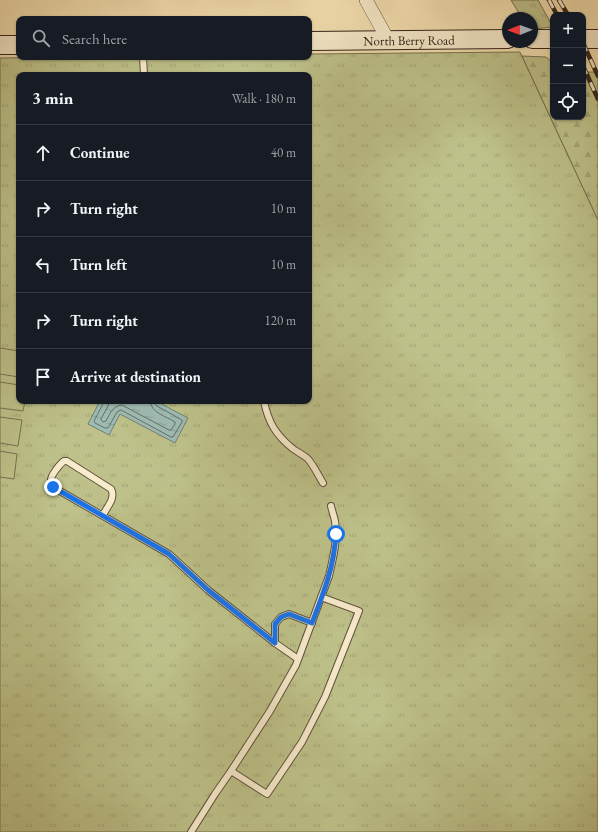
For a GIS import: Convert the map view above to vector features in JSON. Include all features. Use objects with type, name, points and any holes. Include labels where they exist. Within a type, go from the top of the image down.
[{"type":"main road","name":"North Berry Road","points":[[312,41],[502,39]]},
{"type":"main road","points":[[538,39],[550,39]]},
{"type":"main road","points":[[586,39],[598,39]]},
{"type":"main road","points":[[0,45],[16,45]]},
{"type":"street","points":[[366,0],[388,40]]},
{"type":"lane","points":[[143,60],[144,72]]},
{"type":"lane","points":[[265,404],[271,423],[276,432],[293,448],[307,458],[323,483]]},
{"type":"lane","points":[[103,515],[113,497],[113,492],[111,489],[67,461],[64,460],[60,463],[51,478],[53,487],[169,554],[208,590],[275,643],[298,659]]},
{"type":"lane","points":[[191,832],[270,711],[296,665],[329,576],[335,548],[336,534],[335,520],[331,506]]},
{"type":"lane","points":[[231,771],[267,794],[302,742],[326,697],[359,611],[321,598]]},
{"type":"lane","points":[[275,643],[275,624],[281,617],[289,614],[312,623]]},
{"type":"green space","points":[[511,0],[538,0],[550,22],[550,27],[538,28],[538,12],[518,12]]},
{"type":"green space","points":[[520,52],[550,117],[550,120],[552,120],[598,220],[598,832],[0,832],[0,58],[16,58],[16,60],[312,60],[312,54]]},
{"type":"green space","points":[[522,56],[546,57],[550,60],[550,116]]},
{"type":"green space","points":[[586,72],[598,72],[598,220],[552,120],[586,120]]},
{"type":"green space","points":[[0,348],[16,351],[16,377],[0,374]]},
{"type":"green space","points":[[0,382],[16,385],[16,404],[24,404],[23,411],[0,408]]},
{"type":"green space","points":[[0,417],[22,420],[18,446],[0,443]]},
{"type":"green space","points":[[0,451],[17,454],[14,479],[0,477]]},
{"type":"water","points":[[98,404],[162,404],[188,418],[175,443],[120,414],[109,435],[88,424]]},
{"type":"railway","points":[[549,0],[555,12]]},
{"type":"railway","points":[[559,0],[566,12]]},
{"type":"railway","points":[[585,48],[598,76]]},
{"type":"railway","points":[[586,73],[598,99]]},
{"type":"route","points":[[53,487],[169,554],[208,590],[275,643],[275,624],[281,617],[289,614],[312,623],[329,576],[335,548],[336,534]]}]
